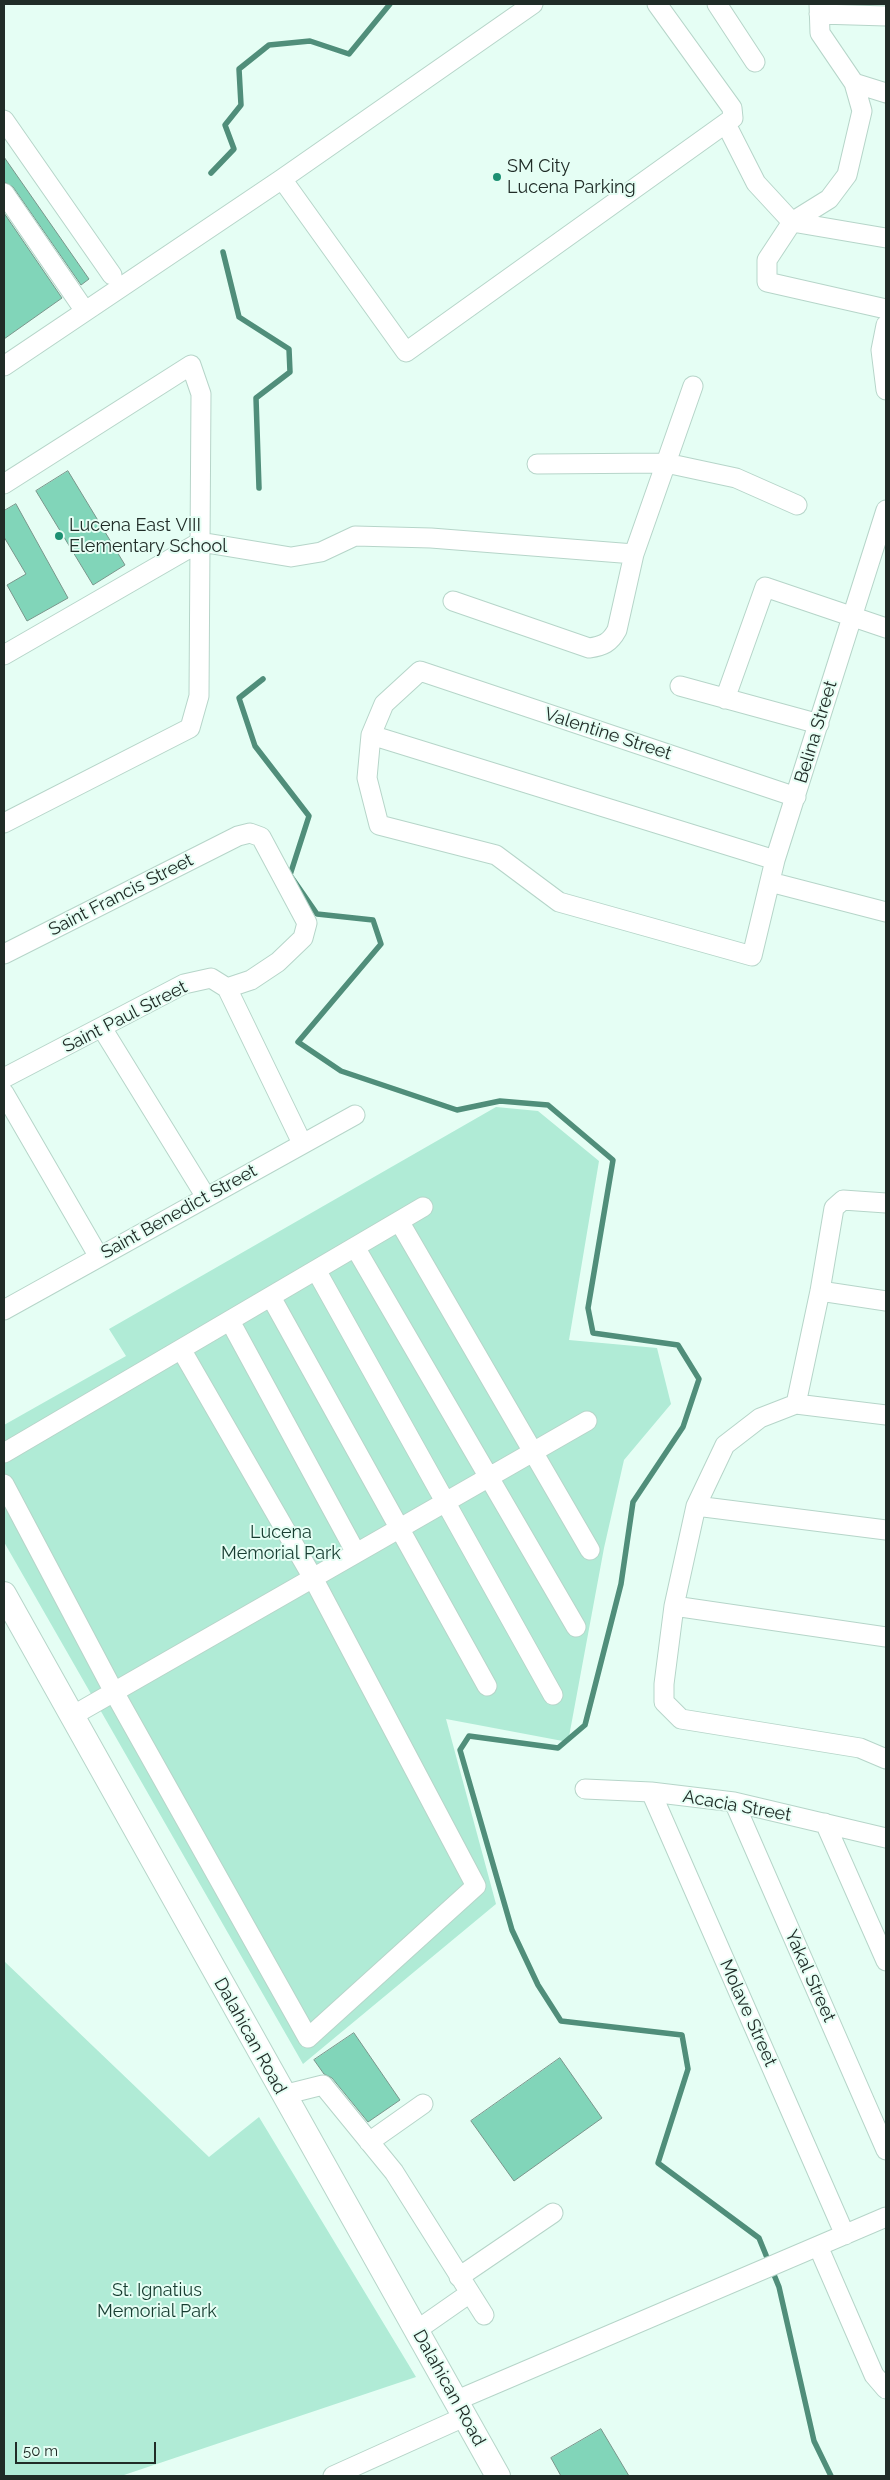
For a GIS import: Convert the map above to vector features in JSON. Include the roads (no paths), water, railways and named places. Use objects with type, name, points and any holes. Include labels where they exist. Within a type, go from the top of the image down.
[{"type":"main road","name":"Dalahican Road","points":[[4,1594],[498,2476]]},
{"type":"street","points":[[4,366],[85,310],[116,282],[282,179],[533,4]]},
{"type":"street","points":[[282,179],[406,352],[732,118],[732,108],[657,4]]},
{"type":"street","points":[[716,4],[755,62]]},
{"type":"street","points":[[886,16],[819,9],[820,33],[854,83],[862,111],[847,175],[829,199],[792,222],[767,260],[767,282],[886,309]]},
{"type":"street","points":[[854,83],[886,93]]},
{"type":"street","points":[[4,120],[116,282]]},
{"type":"street","points":[[726,124],[756,184],[792,222],[886,238]]},
{"type":"street","points":[[4,193],[85,310]]},
{"type":"street","points":[[886,325],[881,350],[886,390]]},
{"type":"street","points":[[4,484],[191,365],[201,394],[199,696],[190,728],[4,823]]},
{"type":"street","points":[[453,601],[589,648],[602,646],[612,640],[617,630],[634,554],[693,386]]},
{"type":"street","points":[[537,464],[666,463],[736,478],[797,505]]},
{"type":"street","name":"Belina Street","points":[[371,735],[367,778],[380,825],[496,855],[559,902],[752,956],[775,860],[886,510]]},
{"type":"street","points":[[4,655],[200,542],[291,558],[321,552],[355,536],[431,538],[634,554]]},
{"type":"street","points":[[725,699],[765,587],[886,628]]},
{"type":"street","name":"Valentine Street","points":[[371,735],[384,704],[420,671],[796,797]]},
{"type":"street","points":[[680,686],[819,724]]},
{"type":"street","points":[[371,735],[775,860]]},
{"type":"street","name":"Saint Francis Street","points":[[4,954],[238,836],[250,833],[262,837],[307,923],[304,938],[278,962],[251,980],[227,988]]},
{"type":"street","points":[[770,882],[886,912]]},
{"type":"street","name":"Saint Paul Street","points":[[4,1078],[184,984],[210,978],[227,988]]},
{"type":"street","points":[[227,988],[302,1144]]},
{"type":"street","points":[[102,1028],[206,1197]]},
{"type":"street","points":[[4,1093],[99,1257]]},
{"type":"street","name":"Saint Benedict Street","points":[[4,1310],[354,1114]]},
{"type":"street","points":[[796,1404],[820,1291],[834,1208],[843,1200],[886,1203]]},
{"type":"street","points":[[4,1454],[423,1208]]},
{"type":"street","points":[[400,1221],[590,1550]]},
{"type":"street","points":[[356,1247],[576,1627]]},
{"type":"street","points":[[316,1270],[553,1695]]},
{"type":"street","points":[[820,1291],[886,1302]]},
{"type":"street","points":[[271,1296],[487,1686]]},
{"type":"street","points":[[230,1321],[356,1553]]},
{"type":"street","points":[[4,1484],[114,1692],[308,2038],[476,1886],[313,1578],[181,1349]]},
{"type":"street","points":[[886,1415],[796,1404],[760,1418],[725,1445],[696,1506],[674,1606],[664,1684],[664,1702],[682,1719],[860,1748],[886,1759]]},
{"type":"street","points":[[72,1716],[587,1421]]},
{"type":"street","points":[[696,1506],[886,1530]]},
{"type":"street","points":[[674,1606],[886,1637]]},
{"type":"street","name":"Acacia Street","points":[[585,1789],[651,1792],[734,1802],[886,1838]]},
{"type":"street","name":"Molave Street","points":[[651,1792],[845,2235]]},
{"type":"street","name":"Yakal Street","points":[[734,1802],[886,2150]]},
{"type":"street","points":[[825,1823],[886,1961]]},
{"type":"street","points":[[283,2095],[323,2085],[408,2193],[484,2315]]},
{"type":"street","points":[[369,2142],[423,2104]]},
{"type":"street","points":[[459,2277],[553,2213]]},
{"type":"street","points":[[333,2476],[460,2409],[751,2275],[886,2217]]},
{"type":"street","points":[[818,2246],[874,2375],[886,2389]]},
{"type":"street","points":[[417,2330],[470,2294]]},
{"type":"waterway","points":[[211,173],[234,149],[225,125],[241,105],[239,69],[269,45],[310,41],[349,54],[390,4]]},
{"type":"waterway","points":[[223,252],[239,317],[289,349],[290,372],[256,398],[259,488]]},
{"type":"waterway","points":[[263,679],[239,698],[255,746],[309,816],[290,875],[317,914],[373,920],[381,944],[298,1042],[341,1071],[457,1110],[500,1101],[548,1105],[613,1160],[588,1308],[593,1333],[678,1345],[699,1379],[683,1427],[633,1502],[621,1584],[585,1725],[558,1748],[469,1736],[460,1750],[512,1930],[538,1985],[561,2021],[682,2035],[688,2069],[658,2163],[759,2238],[779,2287],[814,2441],[831,2476]]},
{"type":"place","name":"SM City Lucena Parking","points":[[497,177]]},
{"type":"place","name":"Lucena East VIII Elementary School","points":[[59,536]]},
{"type":"park label","name":"Lucena Memorial Park","points":[[281,1544]]},
{"type":"park label","name":"St. Ignatius Memorial Park","points":[[157,2301]]}]
